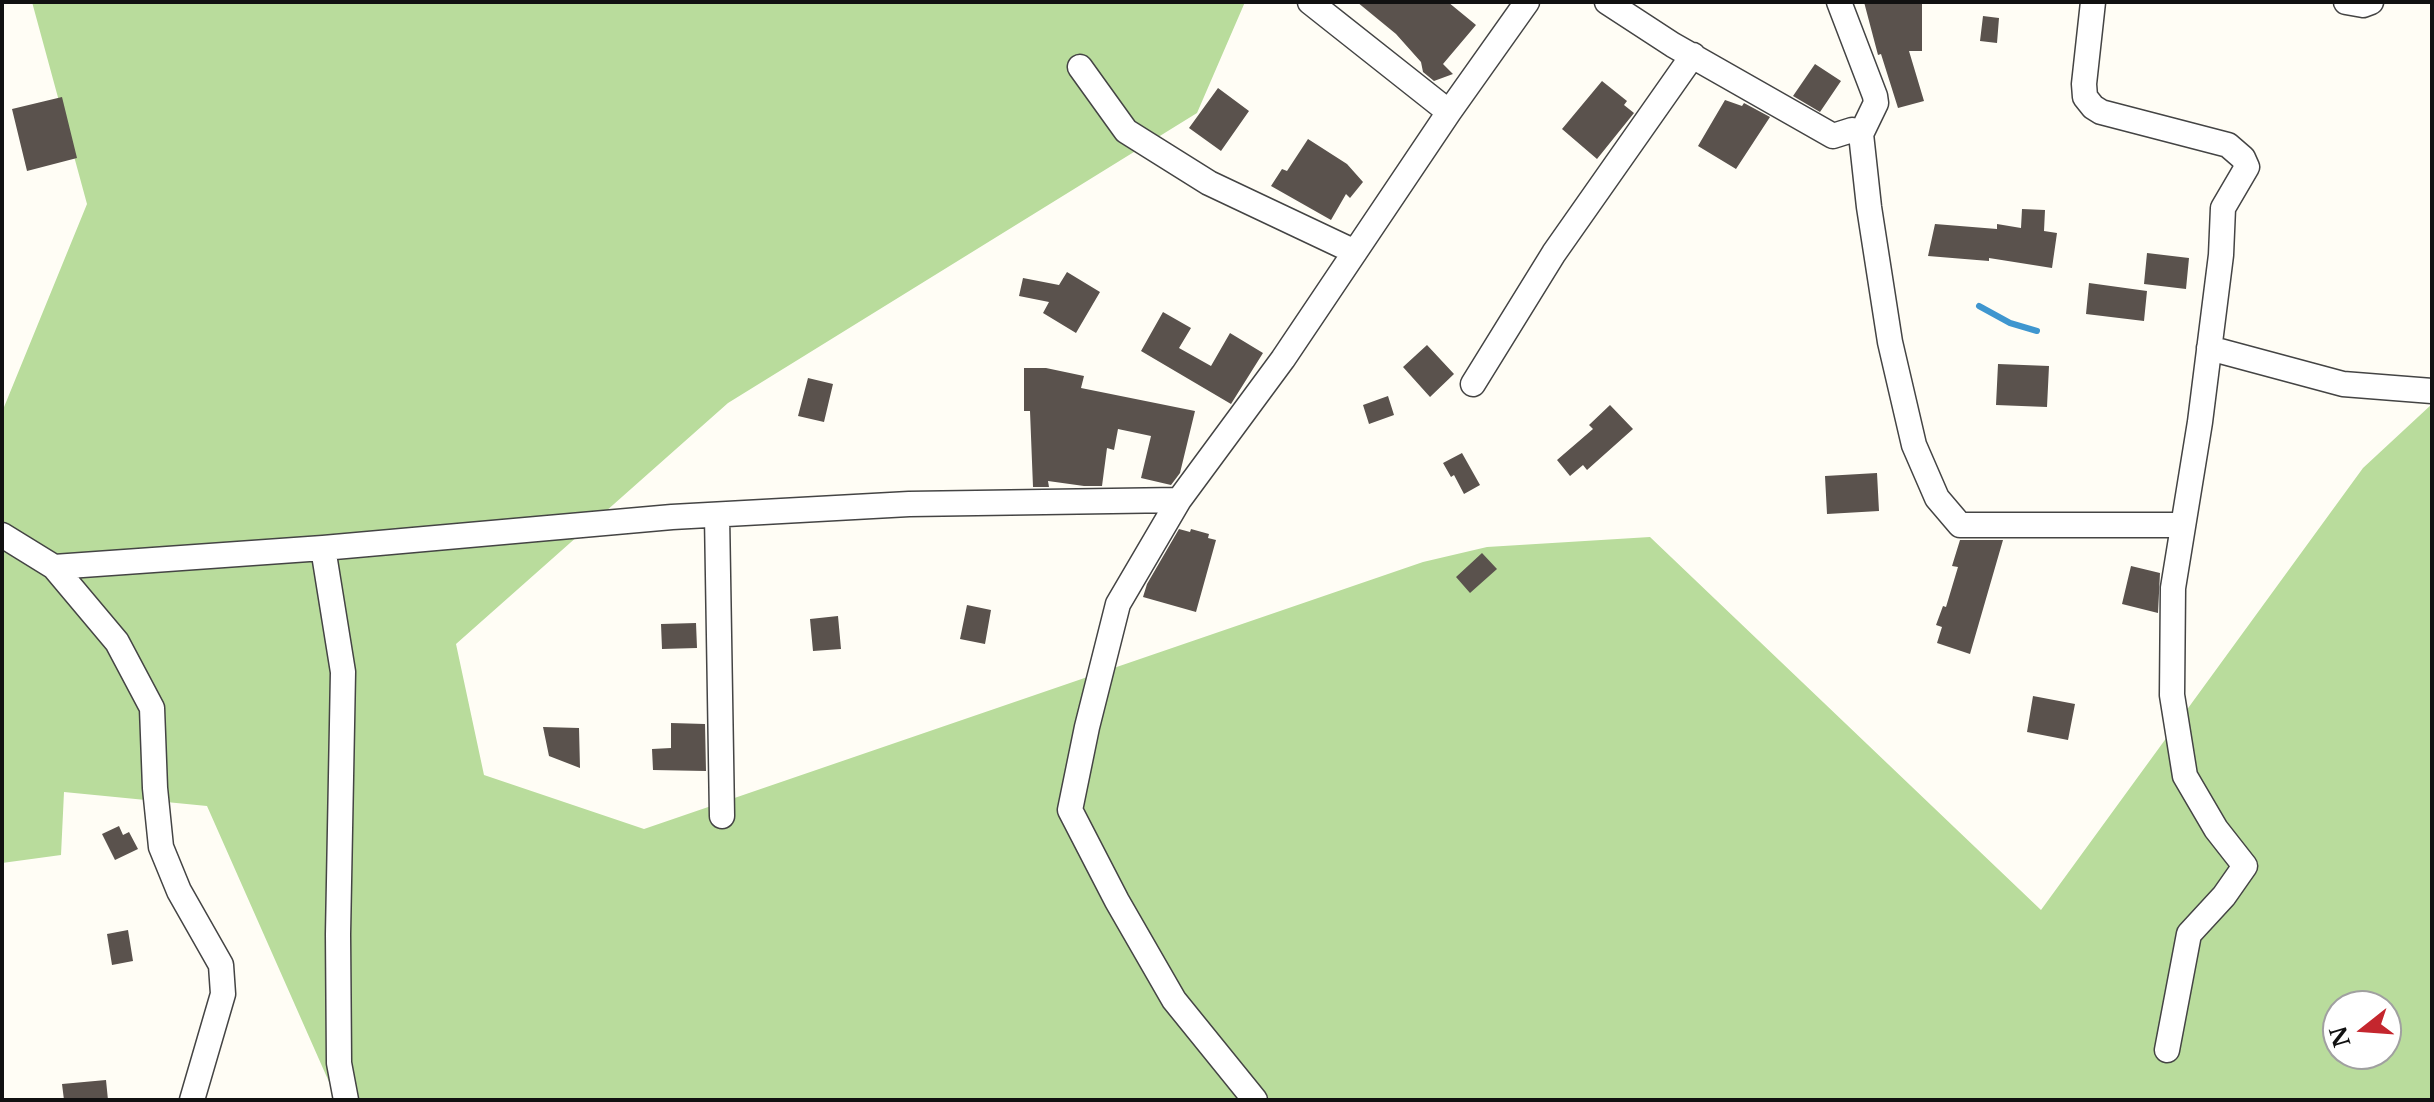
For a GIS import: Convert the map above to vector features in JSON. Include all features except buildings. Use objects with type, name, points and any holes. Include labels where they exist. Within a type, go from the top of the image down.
[{"type":"street","points":[[1310,2],[1449,112]]},
{"type":"street","points":[[1255,1100],[1174,1000],[1117,901],[1070,810],[1087,727],[1118,604],[1179,500],[1283,359],[1527,2]]},
{"type":"street","points":[[1607,2],[1833,136],[1852,130],[1861,134]]},
{"type":"street","points":[[1839,2],[1875,96],[1876,103],[1861,134],[1869,207],[1890,342],[1914,445],[1937,498],[1960,525],[2183,525]]},
{"type":"street","points":[[2093,2],[2084,84],[2085,97],[2093,107],[2101,112],[2228,145],[2243,158],[2247,167],[2223,208],[2221,255],[2209,348],[2173,588],[2172,695],[2185,776],[2216,829],[2245,866],[2224,896],[2189,934],[2167,1050]]},
{"type":"street","points":[[2346,2],[2363,5],[2371,2]]},
{"type":"street","points":[[1473,384],[1554,253],[1693,55]]},
{"type":"street","points":[[1080,67],[1126,131],[1209,183],[1355,252]]},
{"type":"street","points":[[2209,348],[2343,384],[2432,391]]},
{"type":"street","points":[[54,567],[717,515],[909,504],[1179,500]]},
{"type":"street","points":[[717,515],[722,816]]},
{"type":"street","points":[[2,535],[54,567],[117,642],[152,708],[161,847],[179,891],[221,965],[223,994],[192,1100]]},
{"type":"street","points":[[323,548],[343,672],[338,948],[339,1063],[346,1100]]},
{"type":"green space","points":[[32,2],[1245,2],[1197,113],[728,403],[456,644],[484,775],[644,829],[1423,562],[1487,547],[1650,537],[2041,910],[2363,468],[2432,404],[2432,1100],[337,1100],[207,806],[64,792],[61,855],[2,863],[2,412],[87,204]]},
{"type":"waterway","points":[[1979,306],[2010,323],[2037,331]]}]
